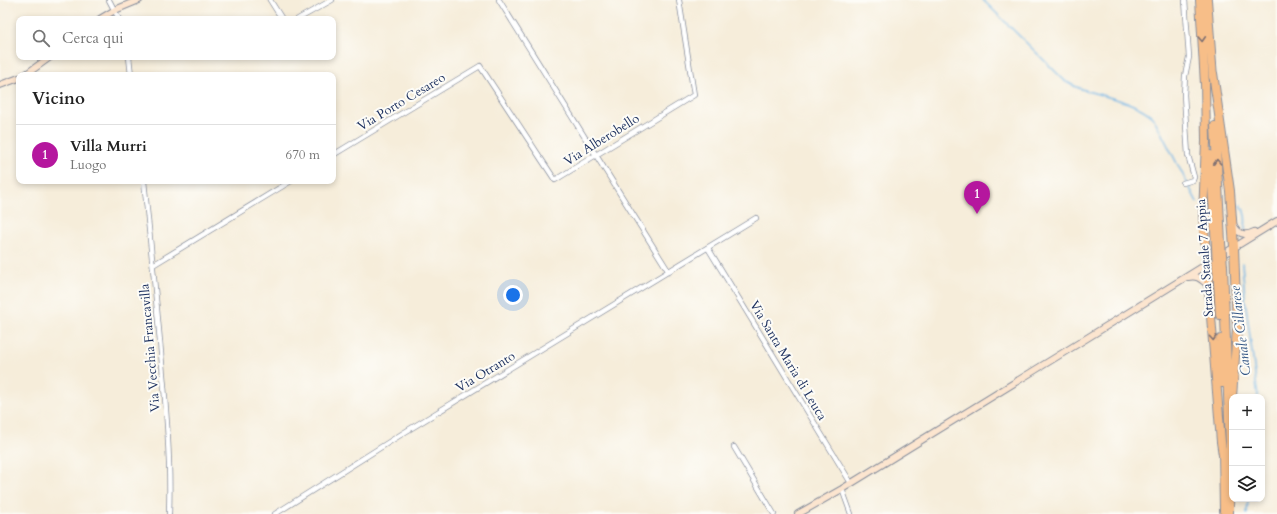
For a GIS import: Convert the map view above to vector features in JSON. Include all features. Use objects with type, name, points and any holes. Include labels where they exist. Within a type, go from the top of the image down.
[{"type":"highway","name":"Strada Statale 7 Appia","points":[[1200,0],[1220,267],[1229,430]]},
{"type":"highway","name":"Strada Statale 7 Appia","points":[[1207,0],[1212,73],[1218,244]]},
{"type":"highway","points":[[1212,73],[1230,191],[1234,247],[1237,329],[1232,394]]},
{"type":"highway","points":[[1205,81],[1206,141],[1204,216],[1206,264],[1223,456]]},
{"type":"highway","name":"Strada Statale 7 Appia","points":[[1220,267],[1224,514]]},
{"type":"highway","name":"Strada Statale 7 Appia","points":[[1229,514],[1230,466]]},
{"type":"main road","points":[[105,16],[139,0]]},
{"type":"main road","points":[[29,72],[46,60]]},
{"type":"main road","points":[[0,85],[16,79]]},
{"type":"main road","points":[[798,514],[842,489],[1277,221]]},
{"type":"main road","points":[[1232,222],[1237,231],[1242,235],[1248,235],[1268,226]]},
{"type":"main road","points":[[1182,279],[1196,276],[1208,285]]},
{"type":"street","points":[[109,0],[118,16]]},
{"type":"street","points":[[270,0],[280,16]]},
{"type":"street","points":[[303,16],[332,0]]},
{"type":"street","points":[[499,0],[669,272]]},
{"type":"street","name":"Via Alberobello","points":[[480,66],[555,180],[694,95],[680,0]]},
{"type":"street","points":[[1183,183],[1193,180],[1194,176],[1188,155],[1184,95],[1185,76],[1189,57],[1185,0]]},
{"type":"street","points":[[128,60],[130,72]]},
{"type":"street","name":"Via Porto Cesareo","points":[[336,153],[480,66]]},
{"type":"street","name":"Via Vecchia Francavilla","points":[[144,184],[166,412],[169,514]]},
{"type":"street","points":[[153,265],[285,184]]},
{"type":"street","name":"Via Otranto","points":[[275,514],[405,432],[756,218]]},
{"type":"street","name":"Via Santa Maria di Leuca","points":[[708,248],[851,483]]},
{"type":"street","points":[[734,447],[774,514]]},
{"type":"street","points":[[842,489],[851,514]]},
{"type":"waterway","name":"Canale Cillarese","points":[[983,0],[1065,81],[1087,91],[1133,105],[1153,117],[1197,202]]},
{"type":"waterway","name":"Canale Cillarese","points":[[1241,205],[1244,211],[1246,223],[1245,230]]},
{"type":"waterway","name":"Canale Cillarese","points":[[1242,263],[1245,299],[1258,394]]},
{"type":"waterway","name":"Canale Cillarese","points":[[1247,514],[1248,502]]},
{"type":"place","name":"Villa Murri","points":[[977,214]]}]
